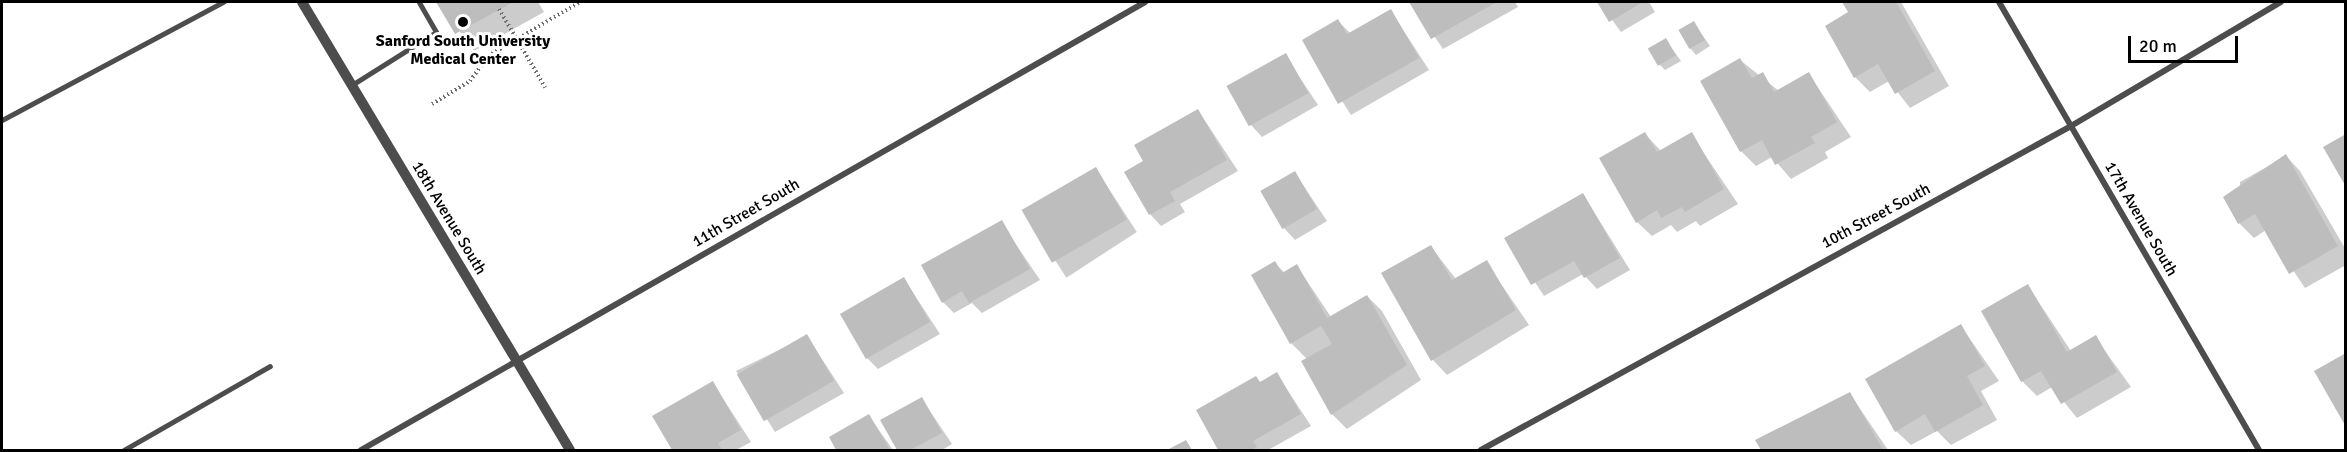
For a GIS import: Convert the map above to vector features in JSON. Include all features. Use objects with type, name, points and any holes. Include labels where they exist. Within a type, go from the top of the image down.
[{"type":"street","name":"18th Avenue South","points":[[302,2],[570,450]]},
{"type":"street","name":"11th Street South","points":[[361,450],[1145,2]]},
{"type":"street","name":"17th Avenue South","points":[[1999,2],[2259,450]]},
{"type":"street","name":"10th Street South","points":[[1481,450],[2071,126],[2281,2]]},
{"type":"lane","points":[[2,120],[223,2]]},
{"type":"lane","points":[[352,85],[436,32],[419,2]]},
{"type":"lane","points":[[124,450],[270,366]]},
{"type":"path","points":[[432,104],[470,81],[488,56],[580,2]]},
{"type":"path","points":[[499,9],[545,87]]},
{"type":"building","name":"Sanford South University Medical Center","points":[[436,2],[513,2],[455,34]]},
{"type":"building","points":[[1409,2],[1497,2],[1431,39]]},
{"type":"building","points":[[1597,2],[1643,2],[1609,22]]},
{"type":"building","points":[[1842,2],[1896,2],[1935,71],[1895,94],[1878,64],[1854,78],[1825,26],[1848,12]]},
{"type":"building","points":[[1391,9],[1419,58],[1338,104],[1302,40],[1338,19],[1347,34]]},
{"type":"building","points":[[1694,21],[1705,40],[1689,49],[1678,30]]},
{"type":"building","points":[[1666,38],[1676,55],[1658,66],[1648,48]]},
{"type":"building","points":[[1286,53],[1308,93],[1249,126],[1227,86]]},
{"type":"building","points":[[1740,58],[1752,78],[1763,72],[1774,92],[1809,72],[1837,122],[1811,137],[1815,143],[1775,165],[1762,140],[1740,152],[1700,81]]},
{"type":"building","points":[[1198,109],[1227,160],[1170,192],[1175,201],[1149,215],[1124,172],[1143,161],[1134,145]]},
{"type":"building","points":[[1645,132],[1657,152],[1692,132],[1724,189],[1685,212],[1682,207],[1661,218],[1657,210],[1636,223],[1599,158]]},
{"type":"building","points":[[2346,134],[2346,187],[2323,147]]},
{"type":"building","points":[[2286,154],[2338,246],[2289,274],[2255,214],[2238,224],[2223,197]]},
{"type":"building","points":[[1096,167],[1126,220],[1052,263],[1022,210]]},
{"type":"building","points":[[1295,171],[1317,209],[1282,229],[1260,191]]},
{"type":"building","points":[[1583,193],[1620,258],[1584,278],[1574,261],[1531,285],[1504,238]]},
{"type":"building","points":[[1002,220],[1030,269],[969,303],[962,291],[942,303],[921,265]]},
{"type":"building","points":[[1431,245],[1452,280],[1487,260],[1516,310],[1431,361],[1381,273]]},
{"type":"building","points":[[1275,261],[1282,273],[1297,264],[1327,318],[1367,295],[1407,365],[1331,415],[1301,361],[1332,344],[1321,326],[1290,344],[1251,275]]},
{"type":"building","points":[[904,277],[930,322],[866,359],[840,314]]},
{"type":"building","points":[[2028,284],[2067,352],[2096,335],[2117,372],[2061,404],[2041,371],[2021,382],[1981,311]]},
{"type":"building","points":[[1961,324],[1985,366],[1967,376],[1983,405],[1935,432],[1925,414],[1895,432],[1865,379]]},
{"type":"building","points":[[807,334],[834,381],[764,421],[737,375]]},
{"type":"building","points":[[2346,353],[2346,427],[2314,371]]},
{"type":"building","points":[[1277,372],[1301,414],[1253,441],[1257,447],[1252,450],[1218,450],[1196,410],[1256,376],[1260,382]]},
{"type":"building","points":[[713,381],[741,430],[718,443],[722,450],[672,450],[652,416]]},
{"type":"building","points":[[1850,392],[1883,450],[1761,450],[1755,440]]},
{"type":"building","points":[[922,397],[942,433],[910,450],[897,450],[880,420]]},
{"type":"building","points":[[869,414],[890,450],[836,450],[829,437]]},
{"type":"building","points":[[1186,440],[1192,450],[1167,450]]},
{"type":"place","name":"Sanford South University Medical Center","points":[[463,22]]}]
